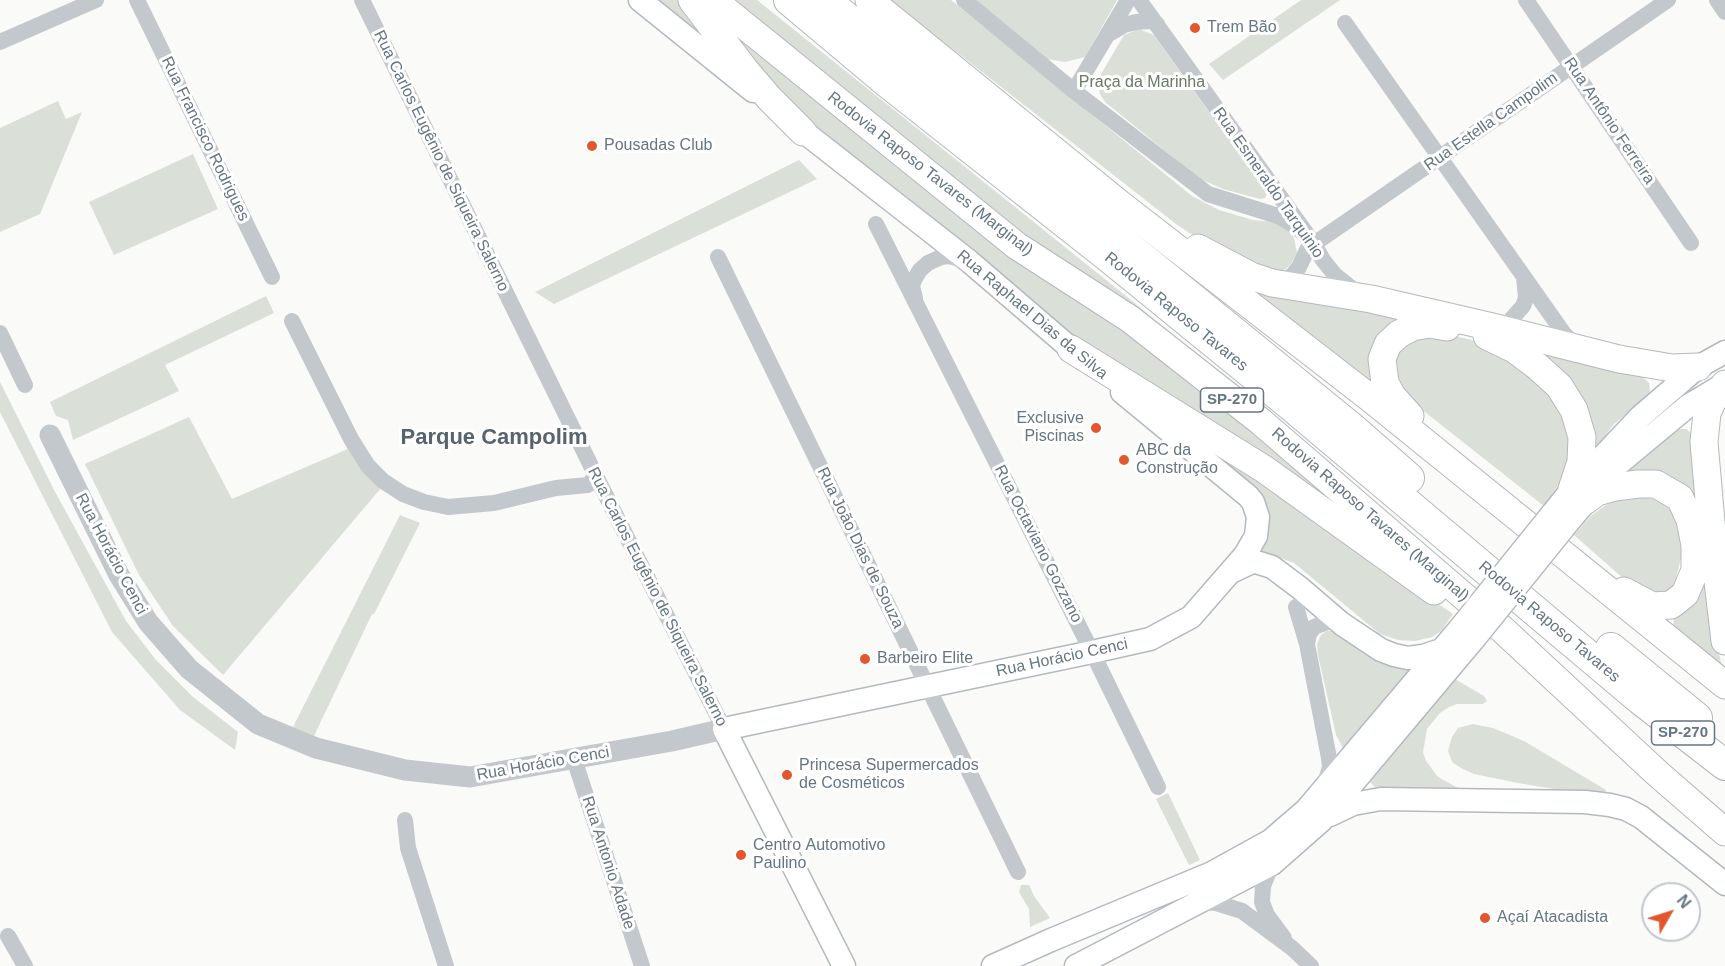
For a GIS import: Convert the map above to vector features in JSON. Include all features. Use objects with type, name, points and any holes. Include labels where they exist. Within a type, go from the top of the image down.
[{"type":"highway","points":[[692,0],[745,70],[803,132]]},
{"type":"highway","name":"Rodovia Raposo Tavares (Marginal)","points":[[713,0],[1017,246],[1130,318],[1260,421],[1503,630],[1657,773],[1725,832]]},
{"type":"highway","name":"Rodovia Raposo Tavares","points":[[789,0],[1288,403],[1641,700],[1725,765]]},
{"type":"highway","name":"Rodovia Raposo Tavares","points":[[825,0],[1353,429],[1482,543],[1725,740]]},
{"type":"highway","points":[[869,0],[1121,205],[1370,398],[1725,686]]},
{"type":"highway","points":[[1008,112],[1199,248],[1251,276],[1272,283],[1371,299],[1581,350],[1662,366],[1698,367]]},
{"type":"highway","points":[[1485,492],[1398,405],[1385,383],[1382,359],[1388,344],[1399,334],[1412,327],[1430,324],[1488,336],[1514,349],[1538,367],[1559,386],[1574,410],[1582,437],[1578,495],[1615,487],[1656,484],[1680,498],[1690,520],[1695,545],[1695,570],[1685,594],[1671,605],[1652,606],[1605,579],[1515,517]]},
{"type":"highway","points":[[1071,349],[1264,469],[1557,680]]},
{"type":"highway","points":[[1725,384],[1707,413],[1704,442],[1725,641]]},
{"type":"highway","points":[[1641,700],[1725,780]]},
{"type":"main road","name":"Rua Raphael Dias da Silva","points":[[640,0],[803,132],[970,262],[1071,349],[1248,495],[1258,517],[1256,536],[1245,555],[1231,572]]},
{"type":"main road","points":[[993,966],[1212,873],[1270,840],[1306,810],[1324,788],[1412,698],[1468,633],[1640,417],[1698,367],[1725,352]]},
{"type":"main road","points":[[1578,495],[1688,406],[1725,384]]},
{"type":"main road","points":[[1231,572],[1256,562],[1272,567],[1342,624],[1394,656],[1408,658],[1423,656],[1444,649],[1468,633]]},
{"type":"main road","name":"Rua Horácio Cenci","points":[[724,729],[1150,639],[1191,617],[1231,572]]},
{"type":"main road","points":[[1322,820],[1412,698],[1444,649]]},
{"type":"main road","points":[[740,761],[743,735],[763,720]]},
{"type":"main road","name":"Rua Carlos Eugênio de Siqueira Salerno","points":[[724,729],[844,966]]},
{"type":"main road","points":[[1076,966],[1272,864],[1322,820],[1338,810],[1353,804],[1381,799],[1574,802],[1610,805],[1626,809],[1641,817],[1725,884]]},
{"type":"street","points":[[0,42],[96,0]]},
{"type":"street","name":"Rua Francisco Rodrigues","points":[[137,0],[272,277]]},
{"type":"street","name":"Rua Carlos Eugênio de Siqueira Salerno","points":[[362,0],[724,729]]},
{"type":"street","points":[[963,0],[1208,194],[1278,216],[1288,221],[1314,244],[1308,248],[1292,276],[1272,283]]},
{"type":"street","points":[[1074,90],[1128,0]]},
{"type":"street","name":"Rua Esmeraldo Tarquinio","points":[[1139,0],[1314,244],[1323,260],[1335,275],[1356,292],[1371,299]]},
{"type":"street","name":"Rua Antônio Ferreira","points":[[1526,0],[1691,243]]},
{"type":"street","name":"Rua Estella Campolim","points":[[1314,244],[1668,0]]},
{"type":"street","points":[[1717,0],[1725,12]]},
{"type":"street","points":[[1107,35],[1136,22],[1150,21],[1157,24]]},
{"type":"street","points":[[1345,23],[1564,335],[1581,350]]},
{"type":"street","points":[[1253,209],[1275,207],[1278,203],[1276,193]]},
{"type":"street","name":"Rua Octaviano Gozzano","points":[[876,224],[1158,787]]},
{"type":"street","points":[[916,302],[912,286],[920,270],[928,264],[941,257],[949,256],[970,262]]},
{"type":"street","name":"Rua João Dias de Souza","points":[[718,257],[1018,872]]},
{"type":"street","points":[[1492,327],[1508,323],[1523,306],[1526,298],[1523,276]]},
{"type":"street","points":[[292,321],[362,457],[383,481],[403,494],[424,502],[448,507],[494,503],[556,488],[588,485],[595,473]]},
{"type":"street","points":[[0,333],[25,385]]},
{"type":"street","name":"Rua Horácio Cenci","points":[[50,435],[119,575],[148,622],[189,669],[258,724],[316,748],[405,770],[470,777],[672,741],[724,729]]},
{"type":"street","points":[[1296,607],[1308,625],[1307,644],[1329,758],[1330,767],[1324,788]]},
{"type":"street","points":[[1308,625],[1330,621],[1342,624]]},
{"type":"street","name":"Rua Antonio Adade","points":[[574,759],[642,966]]},
{"type":"street","points":[[405,820],[408,848],[446,966]]},
{"type":"street","points":[[1272,864],[1263,886],[1262,902],[1267,915],[1292,948]]},
{"type":"street","points":[[1200,903],[1216,903],[1242,911],[1292,948],[1311,966]]},
{"type":"street","points":[[8,936],[25,966]]},
{"type":"green space","points":[[655,0],[678,0],[706,42]]},
{"type":"green space","points":[[725,0],[757,0],[1131,300],[1323,459],[1063,265]]},
{"type":"green space","points":[[886,0],[951,0],[1192,196],[1219,210],[1253,220],[1276,222],[1287,227],[1294,238],[1297,253],[1290,265],[1283,271],[1274,273],[1215,250],[1176,224],[963,57]]},
{"type":"green space","points":[[976,0],[1117,0],[1085,57],[1065,62],[1047,59]]},
{"type":"green space","points":[[1301,0],[1340,0],[1223,80],[1209,64]]},
{"type":"green space","name":"Praça da Marinha","points":[[1139,29],[1154,35],[1267,193],[1265,198],[1260,199],[1223,189],[1200,179],[1105,102],[1100,94],[1097,81],[1124,35]]},
{"type":"green space","points":[[731,30],[1128,330],[1346,507],[1349,513],[1057,329],[783,107]]},
{"type":"green space","points":[[58,101],[66,119],[82,112],[40,214],[0,232],[0,128]]},
{"type":"green space","points":[[193,154],[218,209],[114,255],[89,202]]},
{"type":"green space","points":[[799,160],[817,179],[554,304],[535,292]]},
{"type":"green space","points":[[1236,285],[1330,305],[1404,319],[1373,387]]},
{"type":"green space","points":[[266,296],[274,313],[165,365],[179,391],[73,440],[68,420],[56,416],[50,402]]},
{"type":"green space","points":[[1439,332],[1495,346],[1544,384],[1561,408],[1571,445],[1565,475],[1544,506],[1416,405],[1394,377],[1394,353],[1407,342]]},
{"type":"green space","points":[[1536,347],[1642,376],[1649,383],[1648,396],[1613,425],[1595,450]]},
{"type":"green space","points":[[0,382],[54,490],[126,621],[156,660],[193,697],[238,732],[235,750],[180,710],[112,632],[0,412]]},
{"type":"green space","points":[[189,417],[232,499],[350,448],[381,488],[223,675],[173,626],[139,575],[85,464]]},
{"type":"green space","points":[[1686,429],[1692,434],[1714,634],[1723,670],[1673,628],[1674,618],[1684,612],[1686,488],[1673,478],[1658,472],[1630,473],[1628,470],[1670,434]]},
{"type":"green space","points":[[1195,433],[1453,614],[1441,631],[1432,637],[1415,641],[1398,640],[1380,634],[1294,563],[1270,554],[1258,555],[1267,530],[1195,439]]},
{"type":"green space","points":[[1651,496],[1663,502],[1671,510],[1683,541],[1675,582],[1663,596],[1633,587],[1574,535],[1592,515],[1606,505],[1621,499]]},
{"type":"green space","points":[[400,515],[420,523],[372,614],[314,736],[293,727]]},
{"type":"green space","points":[[1327,631],[1336,631],[1371,658],[1386,665],[1408,670],[1408,674],[1347,748],[1343,748],[1336,735],[1318,655],[1317,644],[1321,635]]},
{"type":"green space","points":[[1455,679],[1484,696],[1487,701],[1483,704],[1457,704],[1440,713],[1427,729],[1423,752],[1426,761],[1438,777],[1460,789],[1376,788],[1370,782]]},
{"type":"green space","points":[[1473,724],[1493,728],[1524,741],[1606,790],[1604,794],[1572,792],[1518,783],[1474,774],[1461,768],[1452,762],[1448,751],[1452,737],[1458,728]]},
{"type":"green space","points":[[1168,793],[1200,860],[1189,865],[1156,799]]},
{"type":"green space","points":[[1021,885],[1029,885],[1050,918],[1030,927],[1029,909],[1019,892]]},
{"type":"place","name":"Trem Bão","points":[[1195,28]]},
{"type":"place","name":"Pousadas Club","points":[[592,146]]},
{"type":"place","name":"Exclusive Piscinas","points":[[1096,428]]},
{"type":"place","name":"ABC da Construção","points":[[1124,460]]},
{"type":"place","name":"Barbeiro Elite","points":[[865,659]]},
{"type":"place","name":"Princesa Supermercados de Cosméticos","points":[[787,775]]},
{"type":"place","name":"Centro Automotivo Paulino","points":[[741,855]]},
{"type":"place","name":"Açaí Atacadista","points":[[1485,918]]},
{"type":"district","name":"Parque Campolim","points":[[494,438]]}]
